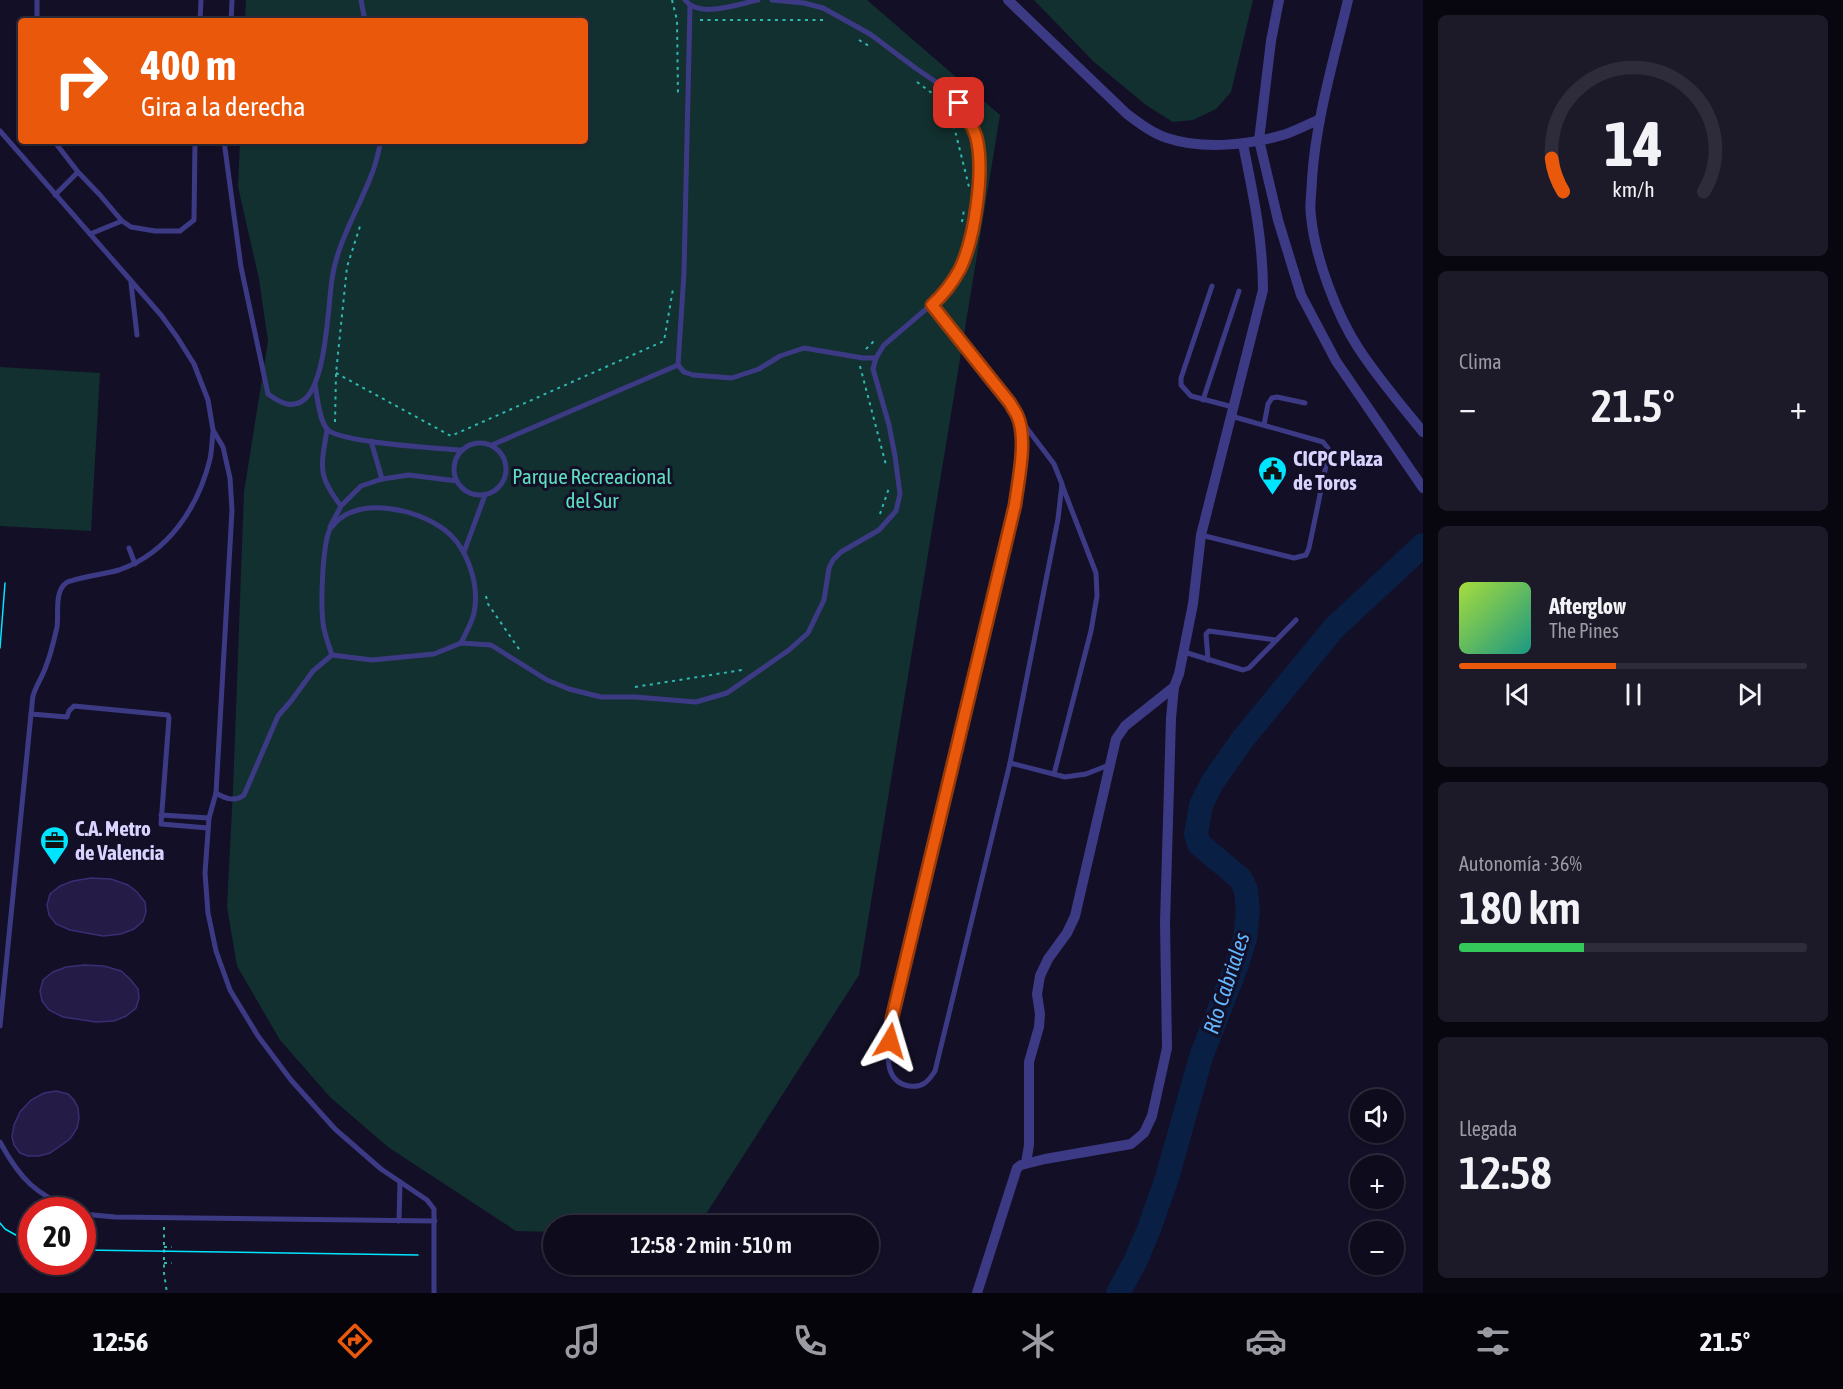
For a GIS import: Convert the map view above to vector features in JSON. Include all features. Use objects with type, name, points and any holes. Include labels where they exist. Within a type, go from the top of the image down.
[{"type":"street","points":[[1008,0],[1127,114],[1145,127],[1165,137],[1188,144],[1243,144],[1287,134],[1320,119]]},
{"type":"street","points":[[1279,0],[1271,41],[1259,140],[1278,220],[1301,295],[1336,361],[1423,488]]},
{"type":"street","points":[[1348,0],[1320,119],[1313,160],[1310,214],[1318,255],[1339,311],[1358,348],[1423,432]]},
{"type":"street","points":[[977,1293],[1017,1168],[1026,1163],[1131,1144],[1144,1133],[1152,1116],[1167,1048],[1165,923],[1174,687],[1179,674],[1193,604],[1201,536],[1263,291],[1263,263],[1257,214],[1243,144]]},
{"type":"street","points":[[1026,1163],[1029,1145],[1029,1062],[1039,1027],[1037,994],[1040,976],[1075,916],[1116,739],[1125,726],[1174,687]]},
{"type":"lane","points":[[37,0],[37,18]]},
{"type":"lane","points":[[200,18],[201,0]]},
{"type":"lane","points":[[231,18],[232,0]]},
{"type":"lane","points":[[361,0],[364,18]]},
{"type":"lane","points":[[685,0],[690,6],[704,10],[758,0]]},
{"type":"lane","points":[[216,793],[231,800],[239,799],[244,795],[278,716],[313,670],[332,655],[372,660],[434,654],[461,643],[490,645],[547,680],[601,697],[696,702],[727,693],[789,650],[808,633],[824,600],[828,568],[833,560],[841,552],[879,530],[896,512],[900,494],[899,484],[889,425],[873,369],[876,358],[884,345],[932,305],[960,268],[980,182],[975,136],[966,114],[952,93],[870,34],[823,8],[804,3],[772,0]]},
{"type":"lane","points":[[690,6],[684,273],[678,365],[684,372],[693,375],[732,378],[759,369],[780,356],[804,348],[862,358],[876,358]]},
{"type":"lane","points":[[0,131],[177,337],[194,364],[208,400],[213,430],[211,458],[199,490],[184,520],[168,539],[135,564],[98,576],[73,580],[65,584],[60,591],[57,624],[46,667],[33,695],[0,1026]]},
{"type":"lane","points":[[56,144],[122,221],[131,227],[155,231],[180,231],[194,220],[195,144]]},
{"type":"lane","points":[[224,144],[241,267],[268,394],[282,404],[294,405],[306,399],[315,384],[323,357],[334,261],[372,174],[380,144]]},
{"type":"lane","points":[[55,195],[78,172]]},
{"type":"lane","points":[[90,234],[122,221]]},
{"type":"lane","points":[[131,281],[137,335]]},
{"type":"lane","points":[[1201,536],[1294,558],[1306,555],[1312,537],[1328,456],[1328,448],[1323,442],[1264,425],[1191,396],[1184,391],[1181,378],[1212,286]]},
{"type":"lane","points":[[1203,400],[1239,291]]},
{"type":"lane","points":[[932,305],[1010,403],[1054,464],[1096,573],[1097,596],[1091,631],[1054,774]]},
{"type":"lane","points":[[315,384],[322,420],[327,430],[334,434],[355,439],[461,450],[475,443],[492,445],[678,365]]},
{"type":"lane","points":[[1264,425],[1268,404],[1272,398],[1305,403]]},
{"type":"lane","points":[[1018,417],[1022,434],[1015,505],[892,1018],[888,1064],[891,1076],[900,1084],[918,1086],[928,1082],[935,1071],[1010,763],[1058,519],[1062,484]]},
{"type":"lane","points":[[213,430],[223,447],[230,478],[232,510],[216,793],[209,818],[205,873],[208,913],[216,951],[230,990],[258,1036],[291,1080],[335,1129],[381,1169],[427,1200],[434,1209],[434,1293]]},
{"type":"lane","points":[[327,430],[322,465],[324,481],[341,506]]},
{"type":"lane","points":[[371,441],[382,479]]},
{"type":"lane","points":[[461,450],[454,465],[457,481],[469,493],[485,495],[500,487],[507,472],[504,456],[492,445]]},
{"type":"lane","points":[[332,655],[323,628],[321,594],[324,554],[331,523],[341,506],[361,486],[382,479],[409,475],[457,481]]},
{"type":"lane","points":[[464,552],[485,495]]},
{"type":"lane","points":[[330,528],[351,511],[384,507],[415,514],[443,528],[464,552],[475,582],[474,614],[461,643]]},
{"type":"lane","points":[[129,548],[135,564]]},
{"type":"lane","points":[[1184,652],[1243,670],[1249,668],[1296,620]]},
{"type":"lane","points":[[1208,660],[1206,634],[1209,631],[1276,640]]},
{"type":"lane","points":[[31,714],[67,717],[74,706],[168,715],[161,824],[208,828]]},
{"type":"lane","points":[[1010,763],[1065,777],[1086,774],[1109,765]]},
{"type":"lane","points":[[161,815],[209,818]]},
{"type":"lane","points":[[0,1142],[27,1182],[47,1197]]},
{"type":"lane","points":[[399,1221],[400,1182]]},
{"type":"lane","points":[[96,1215],[435,1221]]},
{"type":"path","points":[[672,0],[677,20],[678,101]]},
{"type":"path","points":[[677,20],[829,20]]},
{"type":"path","points":[[855,37],[872,48]]},
{"type":"path","points":[[915,80],[949,106],[969,188]]},
{"type":"path","points":[[962,222],[964,211]]},
{"type":"path","points":[[334,434],[336,373],[347,267],[364,214]]},
{"type":"path","points":[[336,373],[451,436],[664,341],[673,284]]},
{"type":"path","points":[[875,340],[866,347],[860,366],[888,473]]},
{"type":"path","points":[[879,519],[891,484]]},
{"type":"path","points":[[485,594],[488,604],[522,654]]},
{"type":"path","points":[[636,687],[749,669]]},
{"type":"path","points":[[164,1218],[167,1293]]},
{"type":"path","points":[[164,1247],[172,1247]]},
{"type":"path","points":[[164,1263],[172,1263]]},
{"type":"green space","name":"Parque Recreacional del Sur","points":[[246,0],[867,0],[1000,115],[859,975],[705,1215],[543,1215],[543,1232],[516,1231],[388,1147],[330,1097],[280,1040],[237,966],[227,907],[244,492],[268,341],[259,279],[238,187],[240,144],[588,144],[588,18],[245,18]]},
{"type":"green space","points":[[1034,0],[1253,0],[1231,92],[1216,109],[1193,120],[1173,122],[1146,105],[1094,62]]},
{"type":"green space","points":[[0,367],[100,373],[91,531],[0,526]]},
{"type":"building","points":[[91,878],[111,879],[128,885],[137,892],[145,902],[146,912],[143,921],[134,929],[121,934],[103,936],[70,930],[56,924],[49,915],[47,905],[50,894],[60,886]]},
{"type":"building","points":[[104,966],[121,971],[138,989],[139,998],[136,1008],[126,1016],[114,1021],[96,1022],[63,1017],[49,1010],[42,1001],[40,991],[43,980],[53,972],[66,967]]},
{"type":"building","points":[[56,1091],[68,1094],[74,1100],[78,1108],[77,1128],[70,1139],[50,1153],[28,1156],[20,1153],[12,1137],[20,1112],[31,1100],[44,1093]]},
{"type":"waterway","name":"Río Cabriales","points":[[1118,1293],[1149,1229],[1167,1178],[1201,1057],[1245,938],[1248,911],[1246,890],[1241,879],[1199,844],[1196,834],[1201,805],[1212,783],[1242,740],[1334,628],[1423,545]]},
{"type":"tram line","points":[[0,648],[5,583]]},
{"type":"tram line","points":[[0,1223],[5,1229],[18,1236]]},
{"type":"tram line","points":[[96,1250],[418,1255]]},
{"type":"place","name":"CICPC Plaza de Toros","points":[[1272,496]]},
{"type":"place","name":"C.A. Metro de Valencia","points":[[54,866]]},
{"type":"route","points":[[890,1041],[892,1018],[1015,505],[1020,467],[1022,434],[1018,417],[1010,403],[932,305],[960,268],[967,248],[980,182],[975,136],[959,103]]}]
